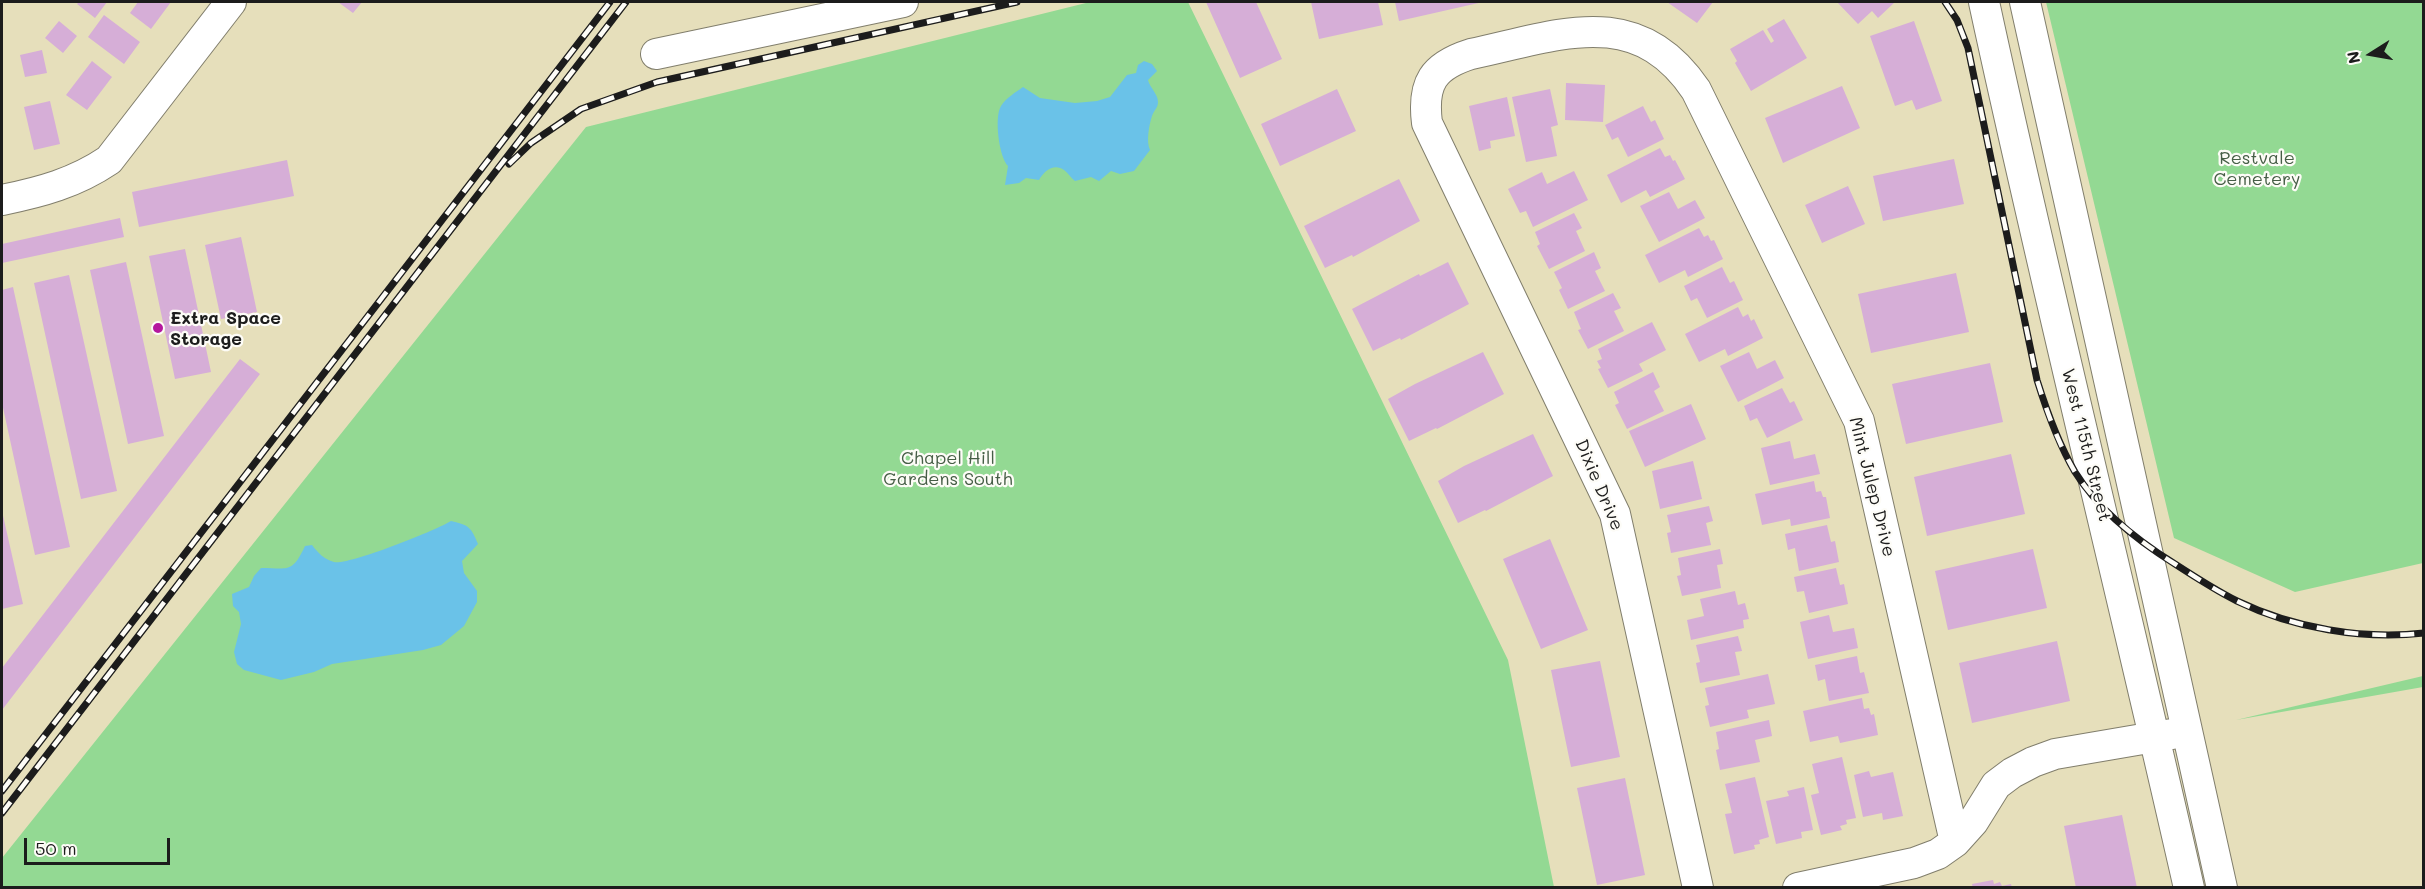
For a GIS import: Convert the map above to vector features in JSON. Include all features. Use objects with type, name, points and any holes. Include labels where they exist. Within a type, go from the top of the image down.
[{"type":"street","points":[[2,200],[65,184],[88,174],[109,160],[231,2]]},
{"type":"street","points":[[656,54],[903,2]]},
{"type":"street","name":"West 115th Street","points":[[1984,2],[2029,206],[2188,888]]},
{"type":"street","name":"West 115th Street","points":[[2025,2],[2222,888]]},
{"type":"street","name":"Mint Julep Drive","points":[[1425,109],[1426,90],[1431,79],[1441,68],[1455,59],[1585,31],[1606,31],[1626,35],[1659,51],[1674,63],[1696,90],[1859,421],[1954,842]]},
{"type":"street","name":"Dixie Drive","points":[[1425,109],[1432,135],[1615,514],[1698,888]]},
{"type":"street","points":[[1798,888],[1914,864],[1938,854],[1954,842],[1973,822],[1996,785],[2026,766],[2055,754],[2187,731]]},
{"type":"green space","name":"Chapel Hill Gardens South","points":[[1090,2],[1188,2],[1508,660],[1554,887],[2,888],[2,858],[586,127]]},
{"type":"green space","name":"Restvale Cemetery","points":[[2046,2],[2423,2],[2423,563],[2295,592],[2174,538]]},
{"type":"green space","points":[[2423,676],[2423,687],[2236,720]]},
{"type":"water","points":[[1144,61],[1152,64],[1157,71],[1148,80],[1157,96],[1158,104],[1149,129],[1150,150],[1134,171],[1120,174],[1111,171],[1099,181],[1091,177],[1075,181],[1064,170],[1057,167],[1046,171],[1039,180],[1026,178],[1019,183],[1005,185],[1008,166],[1000,146],[998,119],[1001,106],[1008,98],[1023,87],[1040,98],[1075,103],[1097,101],[1110,97],[1127,75],[1136,73],[1138,65]]},
{"type":"water","points":[[451,521],[469,528],[478,544],[462,561],[464,573],[477,591],[477,602],[464,626],[441,645],[423,650],[332,664],[314,672],[281,680],[244,670],[237,664],[234,652],[241,624],[239,612],[233,606],[232,594],[249,587],[261,568],[288,568],[296,561],[305,546],[312,545],[327,559],[334,562],[356,559],[411,539]]},
{"type":"building","points":[[79,2],[107,2],[95,18],[77,4]]},
{"type":"building","points":[[138,2],[171,2],[151,29],[130,13]]},
{"type":"building","points":[[338,2],[362,2],[353,13]]},
{"type":"building","points":[[1206,2],[1256,2],[1282,59],[1240,78]]},
{"type":"building","points":[[1311,2],[1378,2],[1383,25],[1319,39]]},
{"type":"building","points":[[1395,2],[1483,2],[1399,21]]},
{"type":"building","points":[[1667,2],[1713,2],[1697,23]]},
{"type":"building","points":[[1837,2],[1895,2],[1878,18],[1872,11],[1858,24]]},
{"type":"building","points":[[104,15],[140,42],[124,64],[88,37]]},
{"type":"building","points":[[1784,19],[1807,58],[1751,91],[1730,49],[1763,30],[1771,43],[1774,41],[1767,29]]},
{"type":"building","points":[[59,21],[77,36],[63,53],[45,38]]},
{"type":"building","points":[[1914,21],[1942,101],[1916,110],[1912,100],[1895,106],[1870,36]]},
{"type":"building","points":[[42,50],[47,73],[25,77],[20,55]]},
{"type":"building","points":[[92,61],[112,77],[87,110],[66,95]]},
{"type":"building","points":[[1566,83],[1605,85],[1603,122],[1565,120]]},
{"type":"building","points":[[1842,86],[1860,128],[1783,163],[1765,118]]},
{"type":"building","points":[[1337,89],[1356,131],[1280,166],[1261,124]]},
{"type":"building","points":[[1550,89],[1558,125],[1551,127],[1557,156],[1526,162],[1512,97]]},
{"type":"building","points":[[1507,97],[1515,136],[1490,141],[1491,148],[1479,151],[1469,106]]},
{"type":"building","points":[[50,101],[60,144],[34,150],[24,107]]},
{"type":"building","points":[[1643,106],[1651,122],[1655,120],[1664,139],[1628,157],[1618,137],[1612,140],[1605,125]]},
{"type":"building","points":[[1660,148],[1665,157],[1670,155],[1673,161],[1675,160],[1685,179],[1650,197],[1646,190],[1621,203],[1607,175]]},
{"type":"building","points":[[1954,159],[1964,204],[1883,221],[1873,176]]},
{"type":"building","points":[[287,160],[294,196],[139,227],[132,192]]},
{"type":"building","points":[[1574,171],[1588,200],[1533,227],[1526,211],[1520,213],[1508,189],[1542,172],[1547,184]]},
{"type":"building","points":[[1399,179],[1420,221],[1353,257],[1352,255],[1325,268],[1304,226]]},
{"type":"building","points":[[1848,186],[1865,224],[1822,243],[1805,205]]},
{"type":"building","points":[[1669,192],[1678,209],[1695,200],[1705,218],[1659,242],[1640,206]]},
{"type":"building","points":[[1574,213],[1582,228],[1576,231],[1585,251],[1549,269],[1537,246],[1540,244],[1535,232]]},
{"type":"building","points":[[120,218],[124,237],[2,263],[2,244]]},
{"type":"building","points":[[1699,228],[1704,237],[1708,235],[1711,241],[1714,240],[1723,259],[1688,277],[1685,270],[1659,283],[1645,255]]},
{"type":"building","points":[[241,237],[257,312],[221,319],[205,245]]},
{"type":"building","points":[[185,249],[211,372],[175,379],[149,256]]},
{"type":"building","points":[[1594,252],[1601,268],[1595,271],[1605,291],[1568,309],[1559,290],[1562,288],[1554,272]]},
{"type":"building","points":[[126,262],[164,436],[128,444],[90,270]]},
{"type":"building","points":[[1448,262],[1469,304],[1401,340],[1400,338],[1373,351],[1352,309],[1419,274],[1420,276]]},
{"type":"building","points":[[1722,267],[1730,283],[1734,281],[1743,300],[1707,318],[1697,298],[1691,301],[1684,286]]},
{"type":"building","points":[[1956,273],[1969,332],[1871,353],[1858,294]]},
{"type":"building","points":[[69,275],[117,491],[81,499],[34,283]]},
{"type":"building","points":[[13,287],[70,547],[35,555],[2,403],[2,290]]},
{"type":"building","points":[[1613,293],[1621,308],[1614,311],[1624,331],[1588,349],[1578,330],[1581,329],[1574,312]]},
{"type":"building","points":[[1738,307],[1743,317],[1748,314],[1751,321],[1754,319],[1763,338],[1728,356],[1725,349],[1699,362],[1685,334]]},
{"type":"building","points":[[1652,322],[1666,350],[1639,364],[1643,371],[1608,388],[1598,369],[1601,368],[1597,361],[1602,359],[1598,349]]},
{"type":"building","points":[[1483,352],[1504,394],[1409,441],[1388,399]]},
{"type":"building","points":[[1749,352],[1757,369],[1775,360],[1784,378],[1738,402],[1720,366]]},
{"type":"building","points":[[240,359],[260,374],[2,710],[2,668]]},
{"type":"building","points":[[1990,363],[2003,422],[1906,444],[1892,384]]},
{"type":"building","points":[[1653,372],[1660,387],[1654,391],[1664,411],[1627,429],[1615,405],[1619,403],[1614,392]]},
{"type":"building","points":[[1782,388],[1790,403],[1794,401],[1803,420],[1767,438],[1757,418],[1750,421],[1744,406]]},
{"type":"building","points":[[1691,404],[1706,439],[1645,467],[1629,431]]},
{"type":"building","points":[[1533,434],[1553,476],[1458,523],[1438,481],[1464,466]]},
{"type":"building","points":[[1790,441],[1794,459],[1815,454],[1820,474],[1770,485],[1761,448]]},
{"type":"building","points":[[2011,454],[2025,514],[1927,536],[1914,477]]},
{"type":"building","points":[[1693,461],[1702,499],[1660,509],[1652,471]]},
{"type":"building","points":[[1814,481],[1816,492],[1821,491],[1823,497],[1826,497],[1830,518],[1791,526],[1790,519],[1762,525],[1755,494]]},
{"type":"building","points":[[1709,506],[1713,521],[1706,523],[1711,545],[1671,553],[1667,533],[1671,532],[1667,515]]},
{"type":"building","points":[[2,511],[23,604],[2,609]]},
{"type":"building","points":[[1827,525],[1831,542],[1835,541],[1839,562],[1799,571],[1795,548],[1788,550],[1785,534]]},
{"type":"building","points":[[1550,539],[1588,630],[1541,649],[1503,559]]},
{"type":"building","points":[[1720,549],[1723,564],[1717,565],[1721,588],[1682,596],[1677,576],[1681,575],[1678,558]]},
{"type":"building","points":[[2033,549],[2047,608],[1948,630],[1935,571]]},
{"type":"building","points":[[1836,568],[1840,585],[1844,584],[1848,604],[1809,613],[1804,591],[1797,592],[1794,577]]},
{"type":"building","points":[[1735,591],[1738,605],[1745,603],[1749,619],[1743,620],[1744,628],[1691,640],[1687,620],[1704,616],[1700,599]]},
{"type":"building","points":[[1829,615],[1833,632],[1854,628],[1858,648],[1808,659],[1800,622]]},
{"type":"building","points":[[1738,636],[1742,651],[1735,652],[1740,675],[1700,683],[1696,663],[1700,662],[1696,645]]},
{"type":"building","points":[[2057,641],[2070,701],[1972,723],[1959,663]]},
{"type":"building","points":[[1857,656],[1860,673],[1864,672],[1869,693],[1829,701],[1825,679],[1818,681],[1815,665]]},
{"type":"building","points":[[1600,661],[1620,757],[1571,767],[1551,670]]},
{"type":"building","points":[[1768,674],[1775,704],[1747,710],[1749,718],[1710,727],[1705,706],[1709,705],[1705,688]]},
{"type":"building","points":[[1862,698],[1864,709],[1869,708],[1871,715],[1874,714],[1878,735],[1840,743],[1838,736],[1810,742],[1803,711]]},
{"type":"building","points":[[1769,720],[1772,736],[1755,740],[1760,762],[1720,770],[1716,750],[1719,749],[1716,732]]},
{"type":"building","points":[[1842,757],[1856,818],[1846,820],[1847,824],[1840,826],[1842,830],[1821,835],[1811,795],[1819,793],[1812,764]]},
{"type":"building","points":[[1869,771],[1871,777],[1893,772],[1903,816],[1883,820],[1882,813],[1863,817],[1854,775]]},
{"type":"building","points":[[1755,777],[1769,837],[1759,840],[1760,844],[1754,845],[1755,849],[1734,854],[1725,814],[1732,813],[1725,784]]},
{"type":"building","points":[[1625,778],[1645,875],[1597,885],[1577,788]]},
{"type":"building","points":[[1804,787],[1813,830],[1801,832],[1802,838],[1776,844],[1766,801],[1789,796],[1787,791]]},
{"type":"building","points":[[2122,815],[2137,888],[2076,888],[2064,826]]},
{"type":"building","points":[[1993,880],[1994,884],[2000,882],[2002,886],[2011,884],[2012,888],[1973,888],[1972,884]]},
{"type":"railway","points":[[2,791],[610,2]]},
{"type":"railway","points":[[2,813],[626,2]]},
{"type":"railway","points":[[509,164],[531,143],[581,109],[657,82],[1017,2]]},
{"type":"railway","points":[[1945,2],[1957,20],[1968,48],[2037,380],[2058,439],[2084,486],[2107,511],[2147,545],[2237,601],[2281,618],[2328,630],[2376,635],[2424,633]]},
{"type":"place","name":"Extra Space Storage","points":[[158,328]]}]
